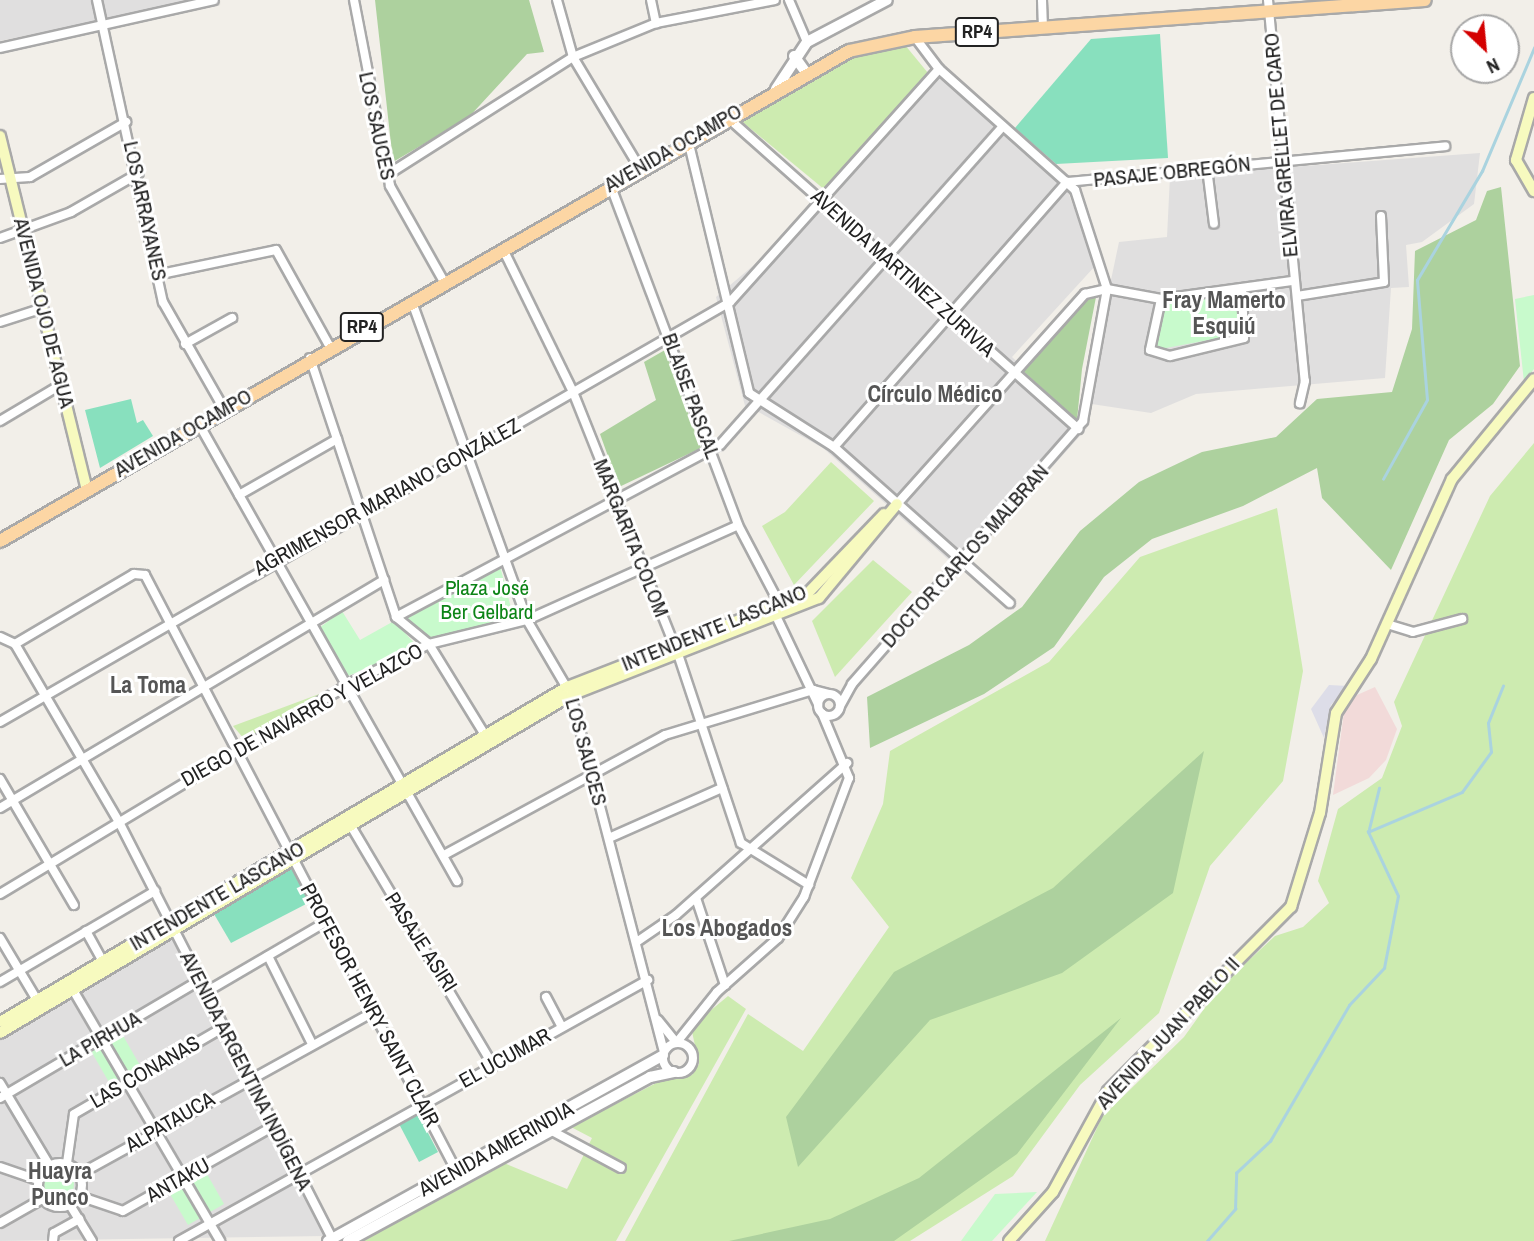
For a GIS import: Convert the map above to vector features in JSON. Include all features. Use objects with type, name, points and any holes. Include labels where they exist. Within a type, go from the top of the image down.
[{"type":"main road","name":"AVENIDA OCAMPO","points":[[0,541],[501,246],[805,71],[849,51],[915,37],[1043,28],[1269,6],[1425,0]]},
{"type":"main road","points":[[1534,98],[1516,160],[1534,191]]},
{"type":"main road","name":"AVENIDA OJO DE AGUA","points":[[0,136],[5,178],[24,230],[87,489]]},
{"type":"main road","name":"AVENIDA JUAN PABLO II","points":[[1009,1241],[1053,1192],[1108,1091],[1290,907],[1320,813],[1336,713],[1387,624],[1452,479],[1534,379]]},
{"type":"main road","name":"INTENDENTE LASCANO","points":[[0,1022],[295,856],[569,691],[778,611],[813,591],[897,504]]},
{"type":"main road","name":"INTENDENTE LASCANO","points":[[0,1033],[173,926]]},
{"type":"street","name":"LOS ARRAYANES","points":[[97,0],[139,173],[161,274],[166,311],[224,409]]},
{"type":"street","name":"LOS SAUCES","points":[[354,0],[387,175],[443,280]]},
{"type":"street","points":[[557,0],[573,57],[639,167]]},
{"type":"street","points":[[651,0],[656,23]]},
{"type":"street","points":[[727,0],[729,10]]},
{"type":"street","points":[[387,175],[573,57],[656,23],[775,0]]},
{"type":"street","points":[[789,0],[807,42]]},
{"type":"street","points":[[776,89],[794,56],[807,42],[887,0]]},
{"type":"street","points":[[1042,0],[1043,28]]},
{"type":"street","points":[[0,48],[215,1]]},
{"type":"street","name":"ELVIRA GRELLET DE CARO","points":[[1269,6],[1292,281],[1297,296],[1305,381],[1300,403]]},
{"type":"street","points":[[915,37],[939,69],[1067,182],[1107,289],[1078,429]]},
{"type":"street","points":[[794,56],[805,71]]},
{"type":"street","name":"AGRIMENSOR MARIANO GONZÁLEZ","points":[[0,722],[275,559],[730,302],[939,69]]},
{"type":"street","name":"AVENIDA MARTINEZ ZURIVIA","points":[[727,117],[1078,429]]},
{"type":"street","points":[[5,178],[30,177],[127,122]]},
{"type":"street","points":[[397,617],[712,451],[1003,126]]},
{"type":"street","points":[[688,140],[730,302],[728,317],[756,401],[834,447],[1010,603]]},
{"type":"street","name":"PASAJE OBREGÓN","points":[[1067,182],[1445,146]]},
{"type":"street","points":[[1207,168],[1214,224]]},
{"type":"street","points":[[0,238],[24,230],[139,173]]},
{"type":"street","points":[[834,447],[1067,182]]},
{"type":"street","name":"BLAISE PASCAL","points":[[610,184],[738,525],[813,690]]},
{"type":"street","points":[[1297,296],[1384,282],[1381,216]]},
{"type":"street","name":"MARGARITA COLOM","points":[[501,246],[573,392],[676,650],[741,843],[809,885]]},
{"type":"street","points":[[161,274],[276,250],[330,346]]},
{"type":"street","points":[[897,504],[1075,301],[1107,289],[1161,299],[1292,281]]},
{"type":"street","points":[[1161,299],[1150,350],[1170,356],[1244,338],[1242,288]]},
{"type":"street","name":"LOS SAUCES","points":[[411,299],[508,557],[527,620],[569,691],[638,941],[663,1053],[673,1072]]},
{"type":"street","points":[[0,322],[43,308]]},
{"type":"street","points":[[185,344],[232,318]]},
{"type":"street","points":[[310,358],[397,617],[429,645],[488,740]]},
{"type":"street","points":[[0,421],[62,384]]},
{"type":"street","points":[[199,424],[457,881]]},
{"type":"street","name":"DOCTOR CARLOS MALBRAN","points":[[834,735],[839,709],[852,684],[1078,429]]},
{"type":"street","points":[[239,495],[337,439]]},
{"type":"street","name":"DIEGO DE NAVARRO Y VELAZCO","points":[[0,894],[239,748],[348,685],[429,645],[527,620],[738,525]]},
{"type":"street","name":"PROFESOR HENRY SAINT CLAIR","points":[[16,644],[140,572],[206,685],[295,856],[326,922],[459,1175]]},
{"type":"street","points":[[0,808],[384,580]]},
{"type":"street","points":[[1387,624],[1413,632],[1462,619]]},
{"type":"street","points":[[0,637],[16,644]]},
{"type":"street","name":"AVENIDA ARGENTINA INDÍGENA","points":[[16,644],[119,822],[331,1240]]},
{"type":"street","name":"DOCTOR CARLOS MALBRAN","points":[[820,708],[832,694],[852,684]]},
{"type":"street","points":[[663,1053],[676,1042],[688,1023],[725,985],[778,938],[809,885],[847,787],[847,763],[813,690]]},
{"type":"street","points":[[444,856],[591,772],[700,721],[813,690],[832,694],[839,709],[820,708]]},
{"type":"street","points":[[638,941],[696,898],[847,763]]},
{"type":"street","points":[[0,779],[75,905]]},
{"type":"street","points":[[609,838],[722,788]]},
{"type":"street","name":"PASAJE ASIRI","points":[[350,823],[493,1065]]},
{"type":"street","points":[[0,982],[155,891]]},
{"type":"street","points":[[696,898],[725,985]]},
{"type":"street","points":[[206,992],[326,922]]},
{"type":"street","points":[[86,931],[103,962]]},
{"type":"street","points":[[0,938],[37,1000]]},
{"type":"street","points":[[268,956],[312,1044]]},
{"type":"street","name":"LA PIRHUA","points":[[3,1096],[200,980]]},
{"type":"street","name":"EL UCUMAR","points":[[179,1241],[298,1172],[648,980]]},
{"type":"street","points":[[73,990],[220,1241]]},
{"type":"street","points":[[546,998],[562,1027]]},
{"type":"street","name":"ALPATAUCA","points":[[80,1174],[249,1077],[373,1012]]},
{"type":"street","name":"LOS SAUCES","points":[[657,1020],[676,1042]]},
{"type":"street","points":[[348,1241],[459,1175],[552,1130],[650,1077],[691,1066],[688,1023]]},
{"type":"street","name":"LAS CONANAS","points":[[67,1163],[74,1114],[224,1027]]},
{"type":"street","points":[[676,1042],[690,1048]]},
{"type":"street","name":"AVENIDA AMERINDIA","points":[[331,1240],[459,1175],[663,1053]]},
{"type":"street","points":[[0,1083],[3,1096],[49,1165]]},
{"type":"street","name":"ANTAKU","points":[[79,1196],[123,1211],[274,1126]]},
{"type":"street","points":[[552,1130],[621,1168]]},
{"type":"street","points":[[67,1163],[80,1174],[79,1196],[70,1205],[52,1206],[42,1199],[38,1180],[49,1165],[67,1163]]},
{"type":"street","points":[[0,1167],[38,1180]]},
{"type":"street","points":[[0,1223],[42,1199]]},
{"type":"street","points":[[70,1205],[92,1241]]},
{"type":"street","points":[[54,1241],[54,1233],[79,1219]]},
{"type":"shaded area","points":[[0,0],[197,0],[0,41]]},
{"type":"shaded area","points":[[938,75],[1068,192],[1096,265],[1012,357],[1087,428],[960,570],[823,448],[755,410],[748,417],[716,297],[833,198]]},
{"type":"shaded area","points":[[1480,153],[1474,204],[1422,242],[1406,245],[1409,287],[1391,288],[1385,378],[1196,394],[1151,413],[1085,403],[1119,242],[1167,237],[1170,176]]},
{"type":"shaded area","points":[[1329,685],[1348,686],[1331,705],[1324,738],[1311,709]]},
{"type":"shaded area","points":[[1375,687],[1397,729],[1386,760],[1369,778],[1333,795],[1344,712],[1357,695]]},
{"type":"shaded area","points":[[171,937],[327,1236],[0,1241],[0,1037]]},
{"type":"green space","points":[[375,0],[529,0],[544,52],[527,54],[468,118],[393,162]]},
{"type":"green space","points":[[1160,34],[1168,158],[1056,164],[1015,128],[1091,39]]},
{"type":"green space","points":[[905,45],[928,73],[825,190],[740,120],[852,56]]},
{"type":"green space","points":[[1501,187],[1520,366],[1493,404],[1449,440],[1391,570],[1322,498],[1317,468],[1243,506],[1152,539],[1104,577],[1054,647],[984,694],[870,748],[867,697],[969,645],[1022,607],[1080,531],[1139,482],[1202,452],[1276,437],[1317,399],[1392,392],[1412,329],[1415,251],[1476,220],[1487,191]]},
{"type":"green space","points":[[1234,293],[1241,334],[1155,350],[1165,303]]},
{"type":"green space","points":[[1534,295],[1534,369],[1524,382],[1515,299]]},
{"type":"green space","points":[[1096,297],[1082,369],[1077,420],[1022,370],[1083,301]]},
{"type":"green space","points":[[665,350],[701,448],[619,487],[600,434],[656,400],[644,362]]},
{"type":"green space","points":[[131,399],[137,423],[143,420],[153,436],[100,468],[85,410]]},
{"type":"green space","points":[[1534,443],[1534,1241],[1045,1241],[1102,1117],[1184,1037],[1219,988],[1275,936],[1303,927],[1329,903],[1318,881],[1338,809],[1382,778],[1402,726],[1394,702],[1490,496]]},
{"type":"green space","points":[[831,462],[874,501],[794,585],[762,526],[785,512]]},
{"type":"green space","points":[[1277,508],[1303,671],[1283,781],[1210,866],[1159,1013],[1080,1085],[1013,1176],[910,1241],[625,1241],[748,1014],[803,1051],[889,927],[851,878],[883,804],[890,751],[1049,662],[1140,557]]},
{"type":"green space","points":[[873,560],[912,592],[835,677],[812,621]]},
{"type":"green space","name":"Plaza José Ber Gelbard","points":[[500,566],[514,619],[430,640],[407,622],[408,615]]},
{"type":"green space","points":[[342,611],[360,640],[394,621],[418,647],[348,676],[319,628]]},
{"type":"green space","points":[[330,690],[245,740],[233,726]]},
{"type":"green space","points":[[1204,751],[1173,893],[1062,973],[930,1020],[798,1167],[786,1117],[894,972],[1053,888]]},
{"type":"green space","points":[[291,867],[310,902],[231,943],[214,914]]},
{"type":"green space","points":[[728,996],[746,1009],[616,1241],[361,1241],[504,1163],[567,1189],[592,1138],[571,1127],[664,1079],[692,1075],[699,1064],[691,1027]]},
{"type":"green space","points":[[1121,1018],[1017,1154],[894,1241],[729,1241],[830,1219],[919,1178]]},
{"type":"green space","points":[[122,1034],[141,1067],[110,1084],[91,1051]]},
{"type":"green space","points":[[417,1112],[438,1152],[419,1162],[398,1122]]},
{"type":"green space","points":[[59,1169],[65,1170],[73,1178],[73,1190],[65,1198],[59,1199],[53,1198],[45,1190],[44,1184],[45,1178],[53,1170]]},
{"type":"green space","points":[[207,1174],[224,1204],[188,1225],[170,1194]]},
{"type":"green space","points":[[1037,1192],[992,1241],[961,1241],[995,1194]]},
{"type":"waterway","points":[[1383,479],[1427,400],[1417,280],[1482,171],[1534,48]]},
{"type":"waterway","points":[[1207,1241],[1235,1209],[1236,1173],[1270,1141],[1349,1005],[1384,968],[1398,896],[1368,832],[1462,792],[1491,752],[1488,723],[1503,686]]},
{"type":"waterway","points":[[1369,829],[1379,788]]},
{"type":"district","name":"Fray Mamerto Esquiú","points":[[1224,313]]},
{"type":"district","name":"Círculo Médico","points":[[935,394]]},
{"type":"district","name":"La Toma","points":[[148,685]]},
{"type":"district","name":"Los Abogados","points":[[727,928]]},
{"type":"district","name":"Huayra Punco","points":[[60,1184]]}]
